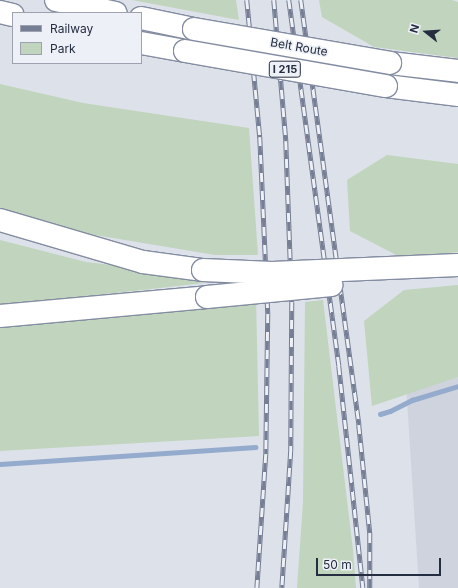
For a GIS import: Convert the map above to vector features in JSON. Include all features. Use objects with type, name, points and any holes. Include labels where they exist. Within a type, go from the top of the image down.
[{"type":"highway","points":[[56,0],[111,12]]},
{"type":"highway","points":[[0,12],[12,15]]},
{"type":"highway","name":"Belt Route","points":[[142,18],[194,29],[390,63],[458,71]]},
{"type":"highway","name":"Belt Route","points":[[142,43],[386,86],[458,95]]},
{"type":"highway","points":[[0,220],[143,262],[202,270],[272,273],[458,266]]},
{"type":"highway","points":[[0,316],[350,283],[458,266]]},
{"type":"shaded area","points":[[458,345],[458,588],[419,588],[404,353]]},
{"type":"green space","points":[[132,0],[236,0],[239,20]]},
{"type":"green space","points":[[319,0],[452,0],[458,2],[458,58],[374,47],[322,17]]},
{"type":"green space","points":[[0,84],[83,103],[249,128],[258,255],[215,255],[47,227],[0,214]]},
{"type":"green space","points":[[387,155],[458,164],[458,252],[402,258],[350,231],[347,180]]},
{"type":"green space","points":[[0,240],[86,262],[204,276],[204,283],[0,306]]},
{"type":"green space","points":[[458,285],[458,377],[372,406],[364,321],[404,290]]},
{"type":"green space","points":[[256,298],[259,436],[0,451],[0,327]]},
{"type":"green space","points":[[323,300],[353,550],[356,588],[297,588],[303,502],[305,302]]},
{"type":"waterway","points":[[380,414],[390,411],[412,400],[458,386]]},
{"type":"waterway","points":[[0,464],[255,447]]},
{"type":"railway","points":[[247,0],[260,137],[268,314],[266,454],[257,588]]},
{"type":"railway","points":[[274,0],[286,141],[292,302],[291,450],[282,588]]},
{"type":"railway","points":[[289,0],[339,366],[363,588]]},
{"type":"railway","points":[[301,0],[359,425],[370,534],[370,588]]}]
